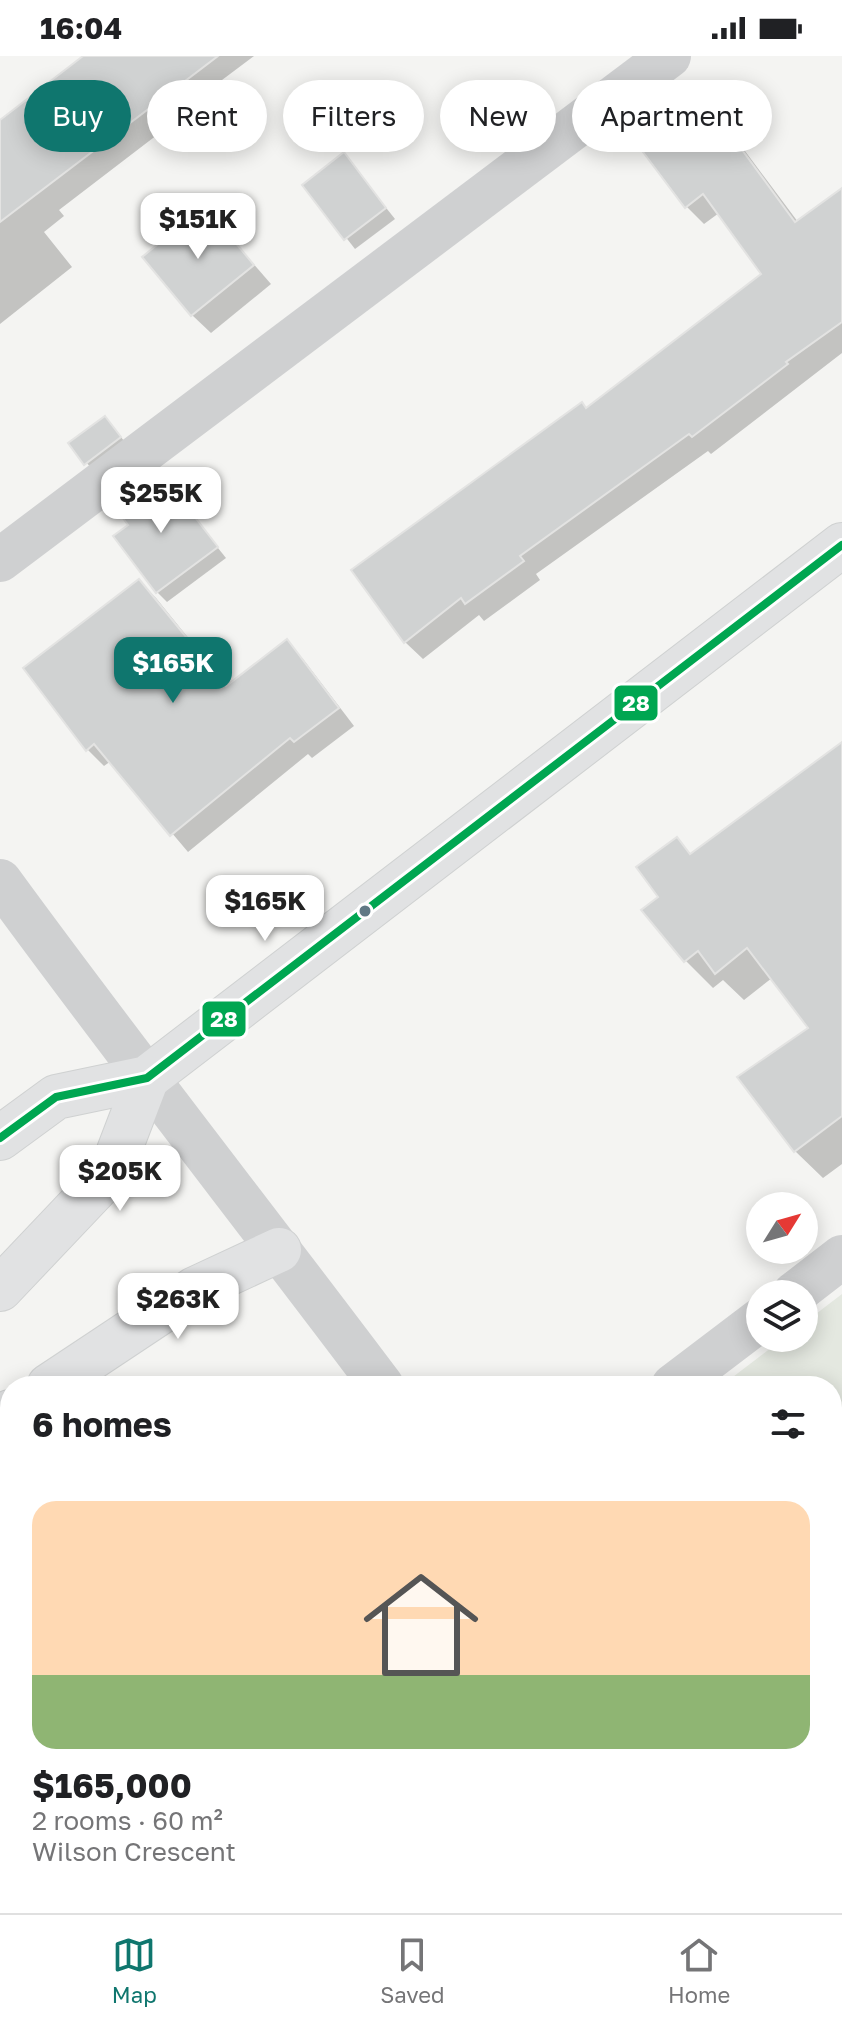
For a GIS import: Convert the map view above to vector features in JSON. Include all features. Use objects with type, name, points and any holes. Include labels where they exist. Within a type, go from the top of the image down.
[{"type":"main road","points":[[0,1138],[56,1097],[147,1078],[842,545]]},
{"type":"main road","points":[[0,1289],[111,1172],[147,1078]]},
{"type":"main road","points":[[64,1376],[195,1289],[279,1250]]},
{"type":"street","points":[[0,560],[669,56]]},
{"type":"street","points":[[0,881],[222,1179],[374,1376]]},
{"type":"street","points":[[812,1280],[842,1257]]},
{"type":"street","points":[[686,1376],[746,1331]]},
{"type":"shaded area","points":[[842,1294],[842,1376],[734,1376],[766,1352],[818,1352],[818,1312]]},
{"type":"building","points":[[83,56],[218,56],[186,80],[147,80],[147,110],[131,122],[131,80],[52,80]]},
{"type":"building","points":[[24,101],[24,152],[92,152],[0,222],[0,120]]},
{"type":"building","points":[[344,152],[386,208],[344,240],[302,185]]},
{"type":"building","points":[[643,152],[744,152],[795,222],[842,188],[842,322],[692,437],[689,434],[520,556],[524,561],[465,604],[461,598],[404,643],[351,570],[582,402],[586,408],[761,274],[703,194],[685,208]]},
{"type":"building","points":[[205,206],[254,265],[191,316],[142,257]]},
{"type":"building","points":[[105,416],[121,437],[84,465],[68,443]]},
{"type":"building","points":[[151,477],[166,496],[174,490],[218,547],[156,593],[113,536],[128,525],[114,506]]},
{"type":"building","points":[[139,579],[226,686],[287,639],[339,708],[294,742],[290,738],[170,836],[94,744],[86,751],[23,668]]},
{"type":"building","points":[[842,742],[842,1116],[794,1152],[737,1077],[808,1028],[747,948],[715,974],[698,951],[684,962],[641,910],[658,897],[636,867],[677,837],[690,854]]},
{"type":"transit line","name":"28","points":[[0,1138],[56,1097],[147,1078],[842,545]]}]
